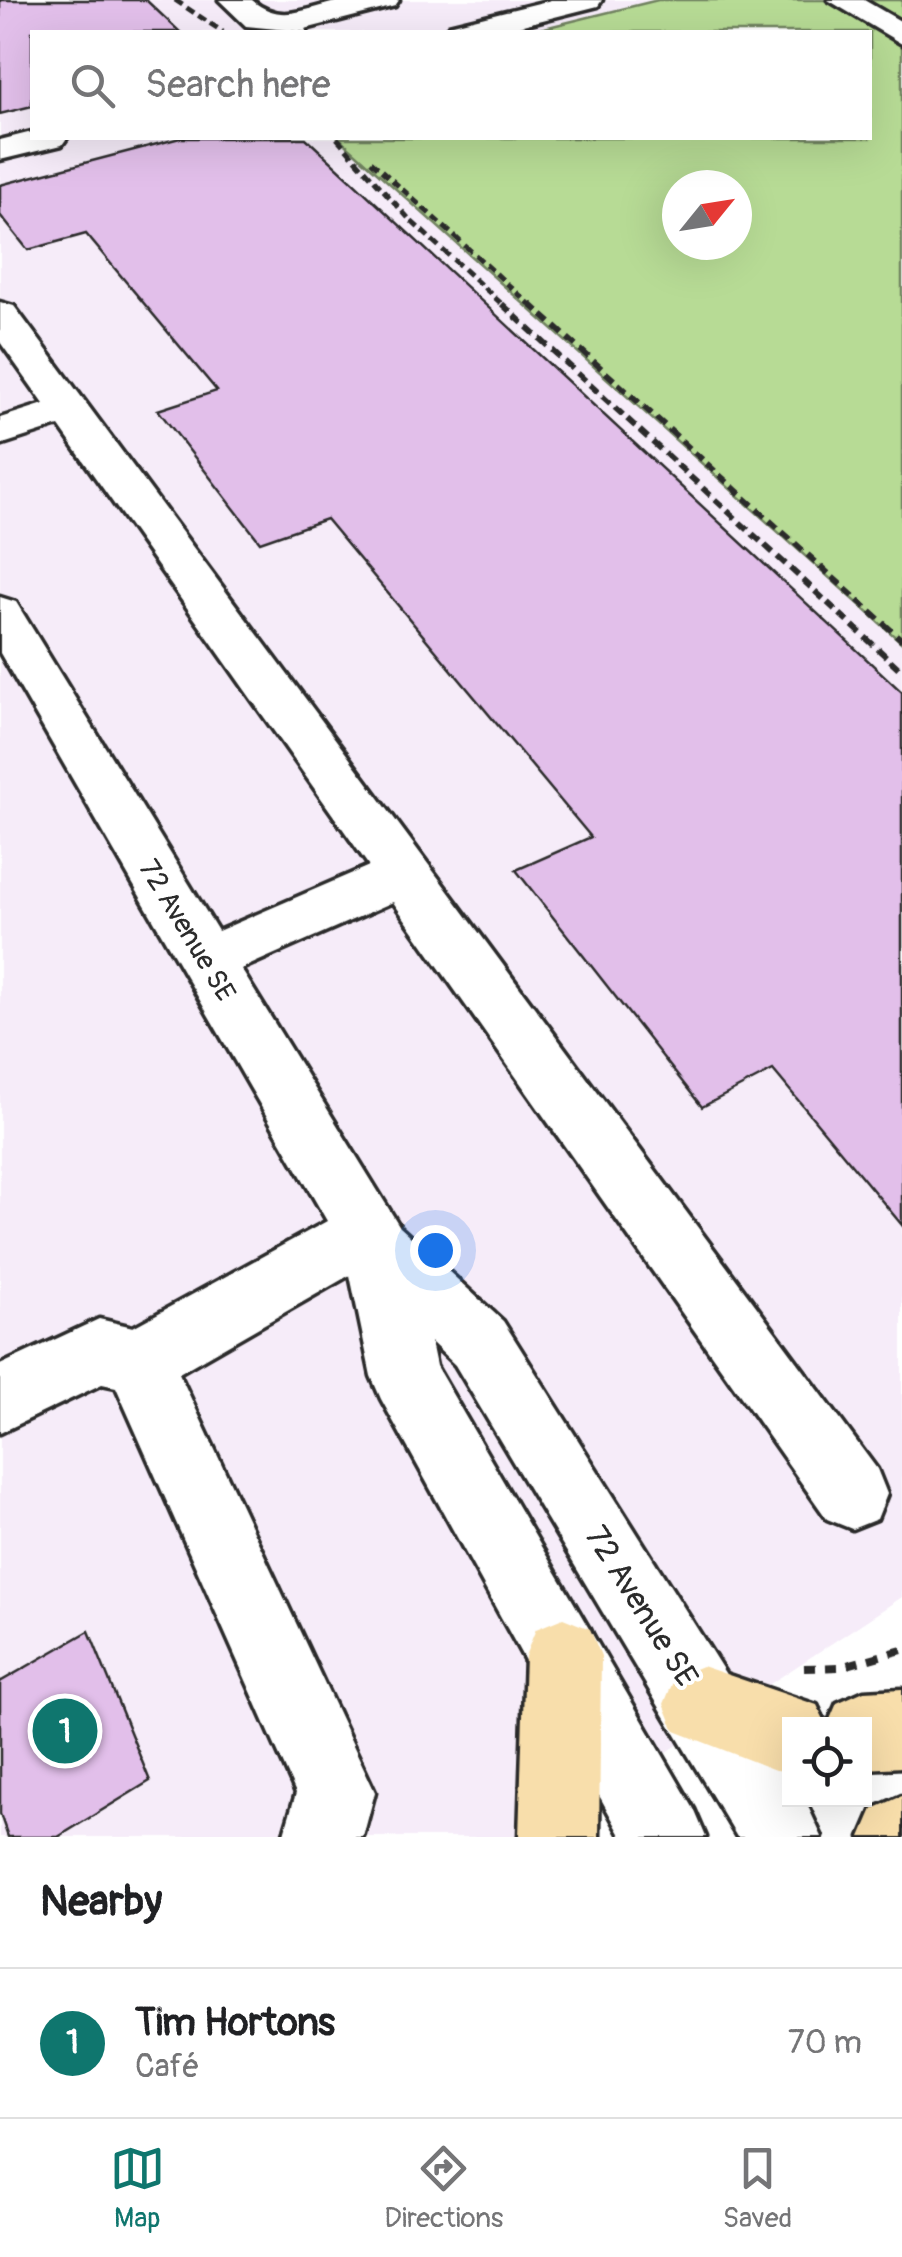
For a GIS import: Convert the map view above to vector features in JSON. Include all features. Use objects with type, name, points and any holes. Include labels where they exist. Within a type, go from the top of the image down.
[{"type":"main road","points":[[559,1837],[562,1656]]},
{"type":"main road","points":[[702,1704],[775,1731],[797,1700]]},
{"type":"main road","points":[[872,1730],[902,1728]]},
{"type":"street","points":[[234,0],[257,20],[288,29],[384,0]]},
{"type":"street","points":[[468,30],[586,0]]},
{"type":"street","points":[[843,0],[902,35]]},
{"type":"street","points":[[0,150],[42,140]]},
{"type":"street","points":[[0,314],[852,1494]]},
{"type":"street","points":[[0,432],[68,410]]},
{"type":"street","name":"72 Avenue SE","points":[[0,613],[372,1240],[478,1342],[782,1837]]},
{"type":"street","points":[[206,960],[404,874]]},
{"type":"street","points":[[0,1400],[98,1351],[138,1360],[372,1240]]},
{"type":"street","name":"72 Avenue SE","points":[[372,1240],[405,1376],[666,1837]]},
{"type":"street","points":[[138,1360],[336,1792],[323,1837]]},
{"type":"path","points":[[797,1700],[840,1666],[902,1650]]},
{"type":"shaded area","points":[[0,0],[658,0],[536,30],[30,30],[30,140],[341,140],[902,643],[902,1597],[538,1837],[0,1837]]},
{"type":"green space","points":[[658,0],[902,0],[902,643],[341,140],[872,140],[872,30],[536,30]]},
{"type":"building","points":[[0,0],[146,0],[178,30],[30,30],[30,106],[0,114]]},
{"type":"building","points":[[172,140],[308,140],[902,692],[902,1225],[773,1070],[702,1107],[516,870],[591,837],[326,519],[260,542],[158,410],[217,391],[86,234],[28,250],[0,215],[0,185]]},
{"type":"building","points":[[89,1631],[150,1781],[58,1837],[8,1837],[0,1814],[0,1682]]},
{"type":"railway","points":[[175,0],[220,30]]},
{"type":"railway","points":[[339,140],[410,220],[505,307]]},
{"type":"railway","points":[[371,161],[533,307]]},
{"type":"railway","points":[[502,304],[902,671]]},
{"type":"railway","points":[[530,304],[902,640]]},
{"type":"place","name":"Tim Hortons","points":[[65,1731]]}]
